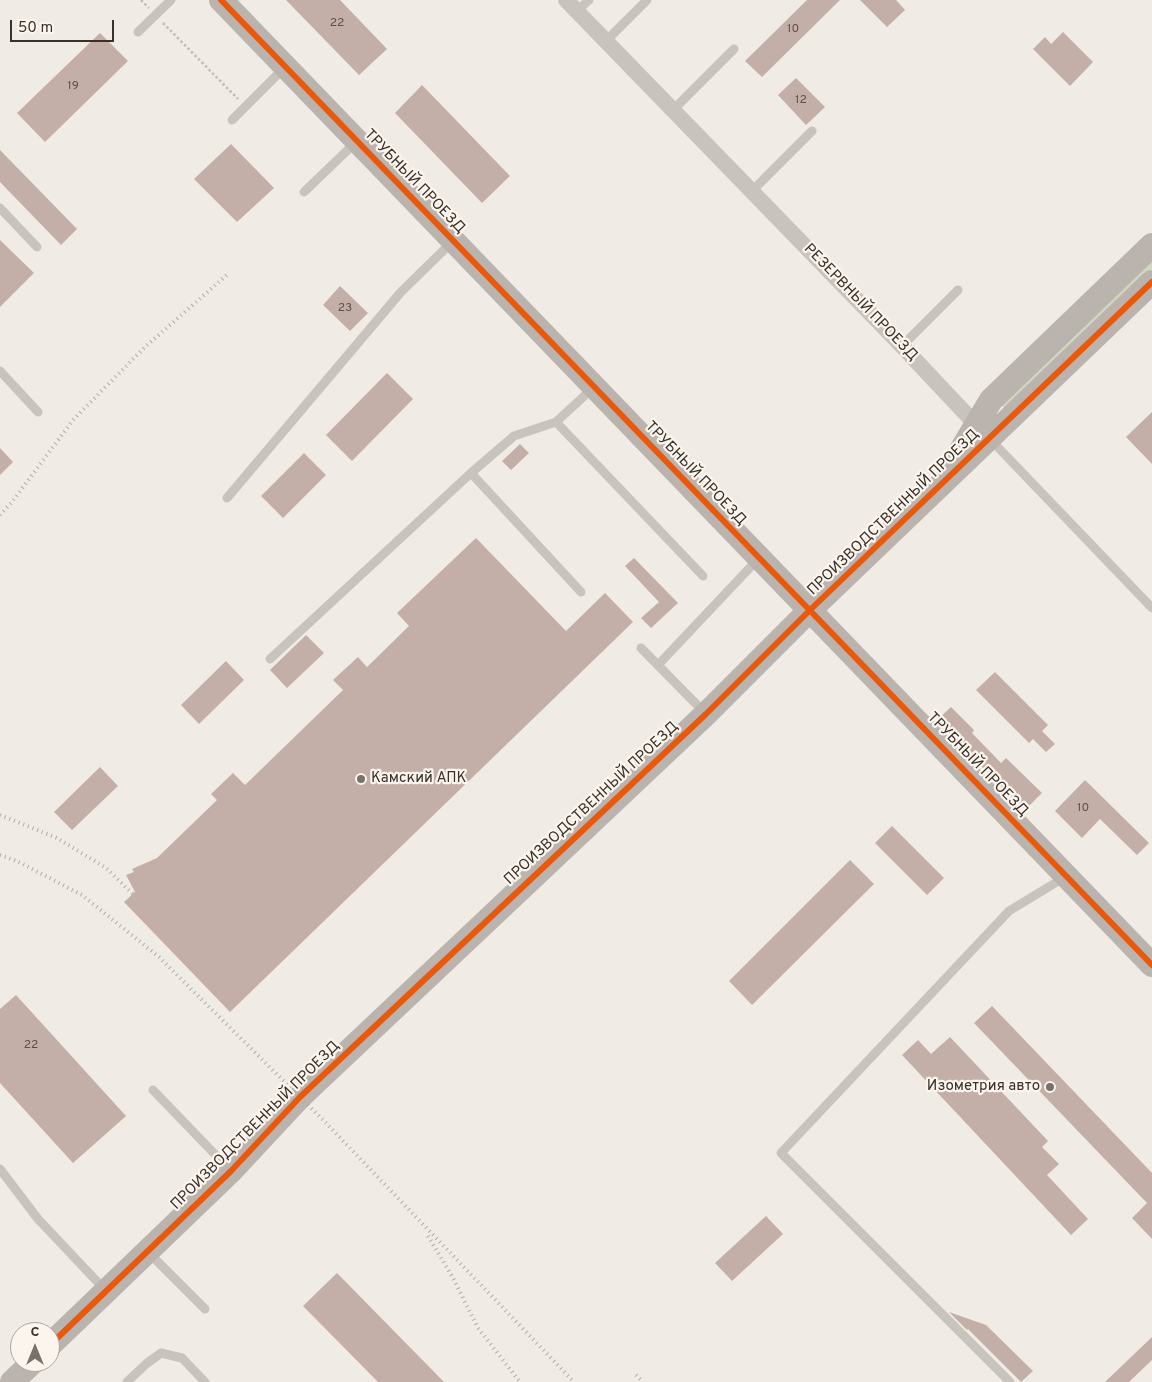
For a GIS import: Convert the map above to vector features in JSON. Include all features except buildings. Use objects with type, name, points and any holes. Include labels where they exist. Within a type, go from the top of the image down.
[{"type":"street","name":"ТРУБНЫЙ ПРОЕЗД","points":[[221,0],[1152,965]]},
{"type":"street","name":"РЕЗЕРВНЫЙ ПРОЕЗД","points":[[577,4],[606,41],[983,432]]},
{"type":"street","name":"ПРОИЗВОДСТВЕННЫЙ ПРОЕЗД","points":[[983,432],[992,400],[1152,245]]},
{"type":"street","name":"ПРОИЗВОДСТВЕННЫЙ ПРОЕЗД","points":[[60,1335],[231,1171],[300,1096],[706,714],[810,610],[941,484],[983,432],[1152,282]]},
{"type":"street","points":[[12,1382],[22,1372]]},
{"type":"lane","points":[[138,32],[171,0]]},
{"type":"lane","points":[[606,41],[647,0]]},
{"type":"lane","points":[[673,110],[734,50]]},
{"type":"lane","points":[[232,120],[286,67]]},
{"type":"lane","points":[[752,191],[812,131]]},
{"type":"lane","points":[[304,192],[357,141]]},
{"type":"lane","points":[[0,208],[37,247]]},
{"type":"lane","points":[[227,498],[401,292],[453,240]]},
{"type":"lane","points":[[902,346],[958,290]]},
{"type":"lane","points":[[0,371],[38,412]]},
{"type":"lane","points":[[270,659],[471,473],[514,436],[556,422],[595,387]]},
{"type":"lane","points":[[556,422],[703,576]]},
{"type":"lane","name":"РЕЗЕРВНЫЙ ПРОЕЗД","points":[[983,432],[1152,608]]},
{"type":"lane","points":[[471,473],[581,592]]},
{"type":"lane","points":[[658,665],[759,558]]},
{"type":"lane","points":[[641,648],[706,714]]},
{"type":"lane","points":[[1010,1382],[781,1153],[1009,911],[1067,876]]},
{"type":"lane","points":[[153,1090],[231,1171]]},
{"type":"lane","points":[[0,1168],[38,1219],[106,1291]]},
{"type":"lane","points":[[147,1252],[205,1309]]},
{"type":"lane","points":[[126,1382],[161,1353],[182,1358],[206,1382]]},
{"type":"path","points":[[141,0],[245,107]]},
{"type":"green space","points":[[1152,256],[1152,269],[1007,411],[1000,404]]},
{"type":"railway","points":[[0,515],[12,502],[73,420],[145,347],[228,274]]},
{"type":"railway","points":[[0,815],[57,838],[106,868],[135,896]]},
{"type":"railway","points":[[0,855],[17,861],[82,895],[159,957],[326,1123],[574,1382]]},
{"type":"railway","points":[[428,1236],[452,1276],[478,1328],[520,1382]]},
{"type":"railway","points":[[636,1375],[643,1382]]},
{"type":"cycle path","points":[[221,0],[1152,965]]},
{"type":"cycle path","points":[[60,1335],[231,1171],[300,1097],[706,714],[810,610],[1152,282]]},
{"type":"place","name":"Камский АПК","points":[[361,779]]},
{"type":"place","name":"Изометрия авто","points":[[1050,1087]]}]
